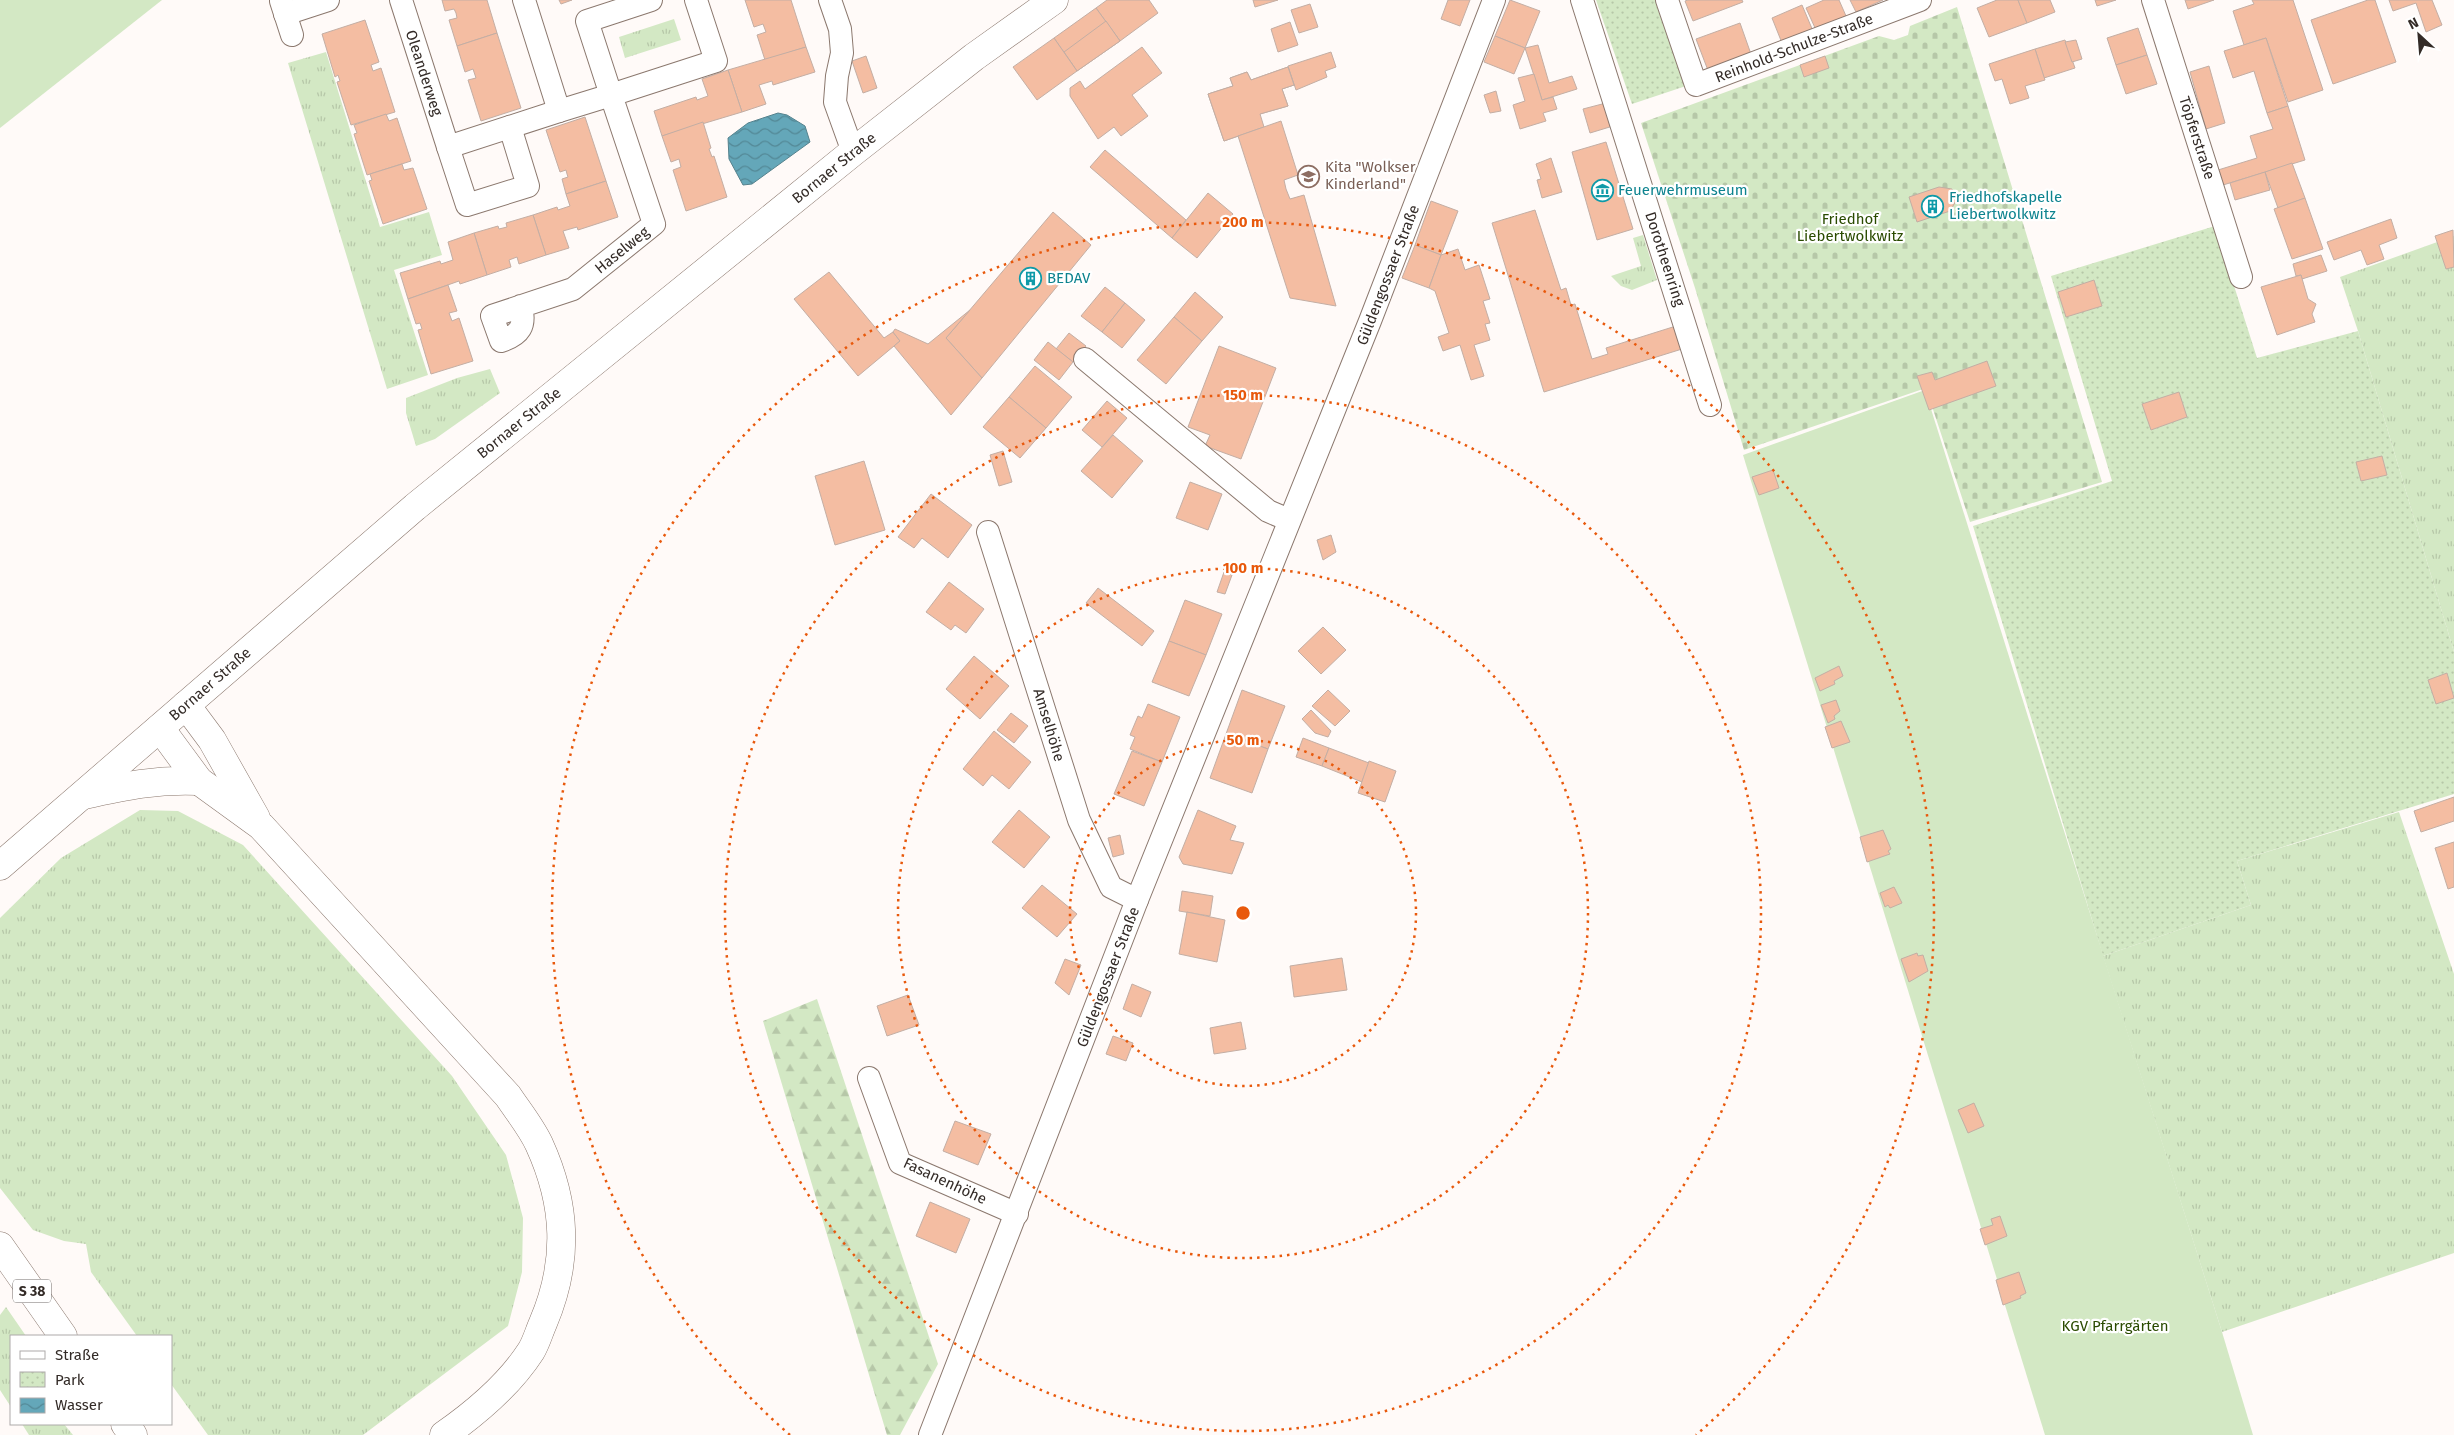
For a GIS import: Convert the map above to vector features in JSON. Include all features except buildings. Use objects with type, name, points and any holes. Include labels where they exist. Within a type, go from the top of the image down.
[{"type":"main road","name":"Bornaer Straße","points":[[0,866],[415,507],[853,152],[974,56],[1054,0]]},
{"type":"main road","points":[[186,705],[212,740],[261,826]]},
{"type":"main road","points":[[160,728],[199,781],[261,826],[508,1096],[538,1143],[559,1204],[563,1256],[550,1308],[532,1350],[505,1384],[468,1418],[444,1435]]},
{"type":"main road","points":[[84,795],[142,782],[170,779],[199,781]]},
{"type":"main road","name":"S 38","points":[[0,1246],[62,1335]]},
{"type":"street","points":[[286,16],[328,0]]},
{"type":"street","name":"Oleanderweg","points":[[401,0],[467,205],[528,186],[510,127]]},
{"type":"street","points":[[524,0],[558,111]]},
{"type":"street","points":[[611,95],[587,21],[651,0]]},
{"type":"street","points":[[448,146],[716,61],[696,0]]},
{"type":"street","points":[[830,0],[840,29],[842,53],[837,76],[835,102],[853,152]]},
{"type":"street","name":"Güldengossaer Straße","points":[[930,1435],[1137,900],[1288,520],[1373,313],[1494,0]]},
{"type":"street","name":"Dorotheenring","points":[[1582,0],[1710,405]]},
{"type":"street","name":"Reinhold-Schulze-Straße","points":[[1667,0],[1696,84],[1911,2]]},
{"type":"street","name":"Töpferstraße","points":[[2153,0],[2241,276]]},
{"type":"street","name":"Haselweg","points":[[521,306],[573,289],[654,224],[611,95]]},
{"type":"street","points":[[1085,359],[1268,511],[1288,520]]},
{"type":"street","name":"Amselhöhe","points":[[988,532],[1079,820],[1111,887],[1137,900]]},
{"type":"street","name":"Fasanenhöhe","points":[[869,1078],[900,1163],[1017,1214]]},
{"type":"green space","points":[[0,0],[162,0],[0,128]]},
{"type":"green space","points":[[1596,0],[1660,0],[1689,85],[1632,104]]},
{"type":"green space","name":"Friedhof Liebertwolkwitz","points":[[1957,7],[2102,482],[1970,522],[1926,388],[1744,450],[1695,288],[1641,123],[1879,36],[1894,40],[1908,35],[1910,26]]},
{"type":"green space","points":[[674,19],[681,40],[625,58],[619,37]]},
{"type":"green space","points":[[326,52],[380,227],[429,212],[442,255],[394,270],[428,375],[387,389],[288,63]]},
{"type":"green space","points":[[2215,226],[2257,358],[2358,331],[2454,652],[2454,794],[2237,861],[2251,905],[2103,956],[1973,526],[2112,481],[2051,276]]},
{"type":"green space","points":[[1643,235],[1657,280],[1632,290],[1621,286],[1611,276],[1641,266],[1633,238]]},
{"type":"green space","points":[[2454,236],[2454,652],[2358,331],[2340,277]]},
{"type":"green space","points":[[490,369],[500,393],[435,439],[416,446],[406,413],[406,398],[457,378]]},
{"type":"green space","name":"KGV Pfarrgärten","points":[[1925,390],[2253,1435],[2045,1435],[1743,455]]},
{"type":"green space","points":[[140,810],[178,811],[243,845],[452,1076],[506,1155],[523,1218],[522,1272],[508,1326],[363,1435],[208,1435],[172,1385],[172,1335],[136,1335],[91,1272],[86,1244],[64,1241],[33,1230],[0,1188],[0,918],[61,858]]},
{"type":"green space","points":[[2399,812],[2454,974],[2454,1253],[2222,1332],[2103,956],[2251,905],[2237,861]]},
{"type":"green space","points":[[817,999],[938,1364],[900,1435],[887,1435],[763,1021]]},
{"type":"green space","points":[[6,1307],[25,1335],[10,1335],[10,1405],[0,1390],[0,1315]]},
{"type":"green space","points":[[23,1425],[65,1425],[73,1435],[29,1435]]},
{"type":"water","points":[[778,113],[787,115],[805,126],[810,142],[752,184],[743,185],[729,159],[728,138],[748,123]]},
{"type":"place","name":"Kita \"Wolkser Kinderland\"","points":[[1309,176]]},
{"type":"place","name":"Feuerwehrmuseum","points":[[1602,190]]},
{"type":"place","name":"Friedhofskapelle Liebertwolkwitz","points":[[1933,206]]},
{"type":"place","name":"BEDAV","points":[[1031,278]]}]
